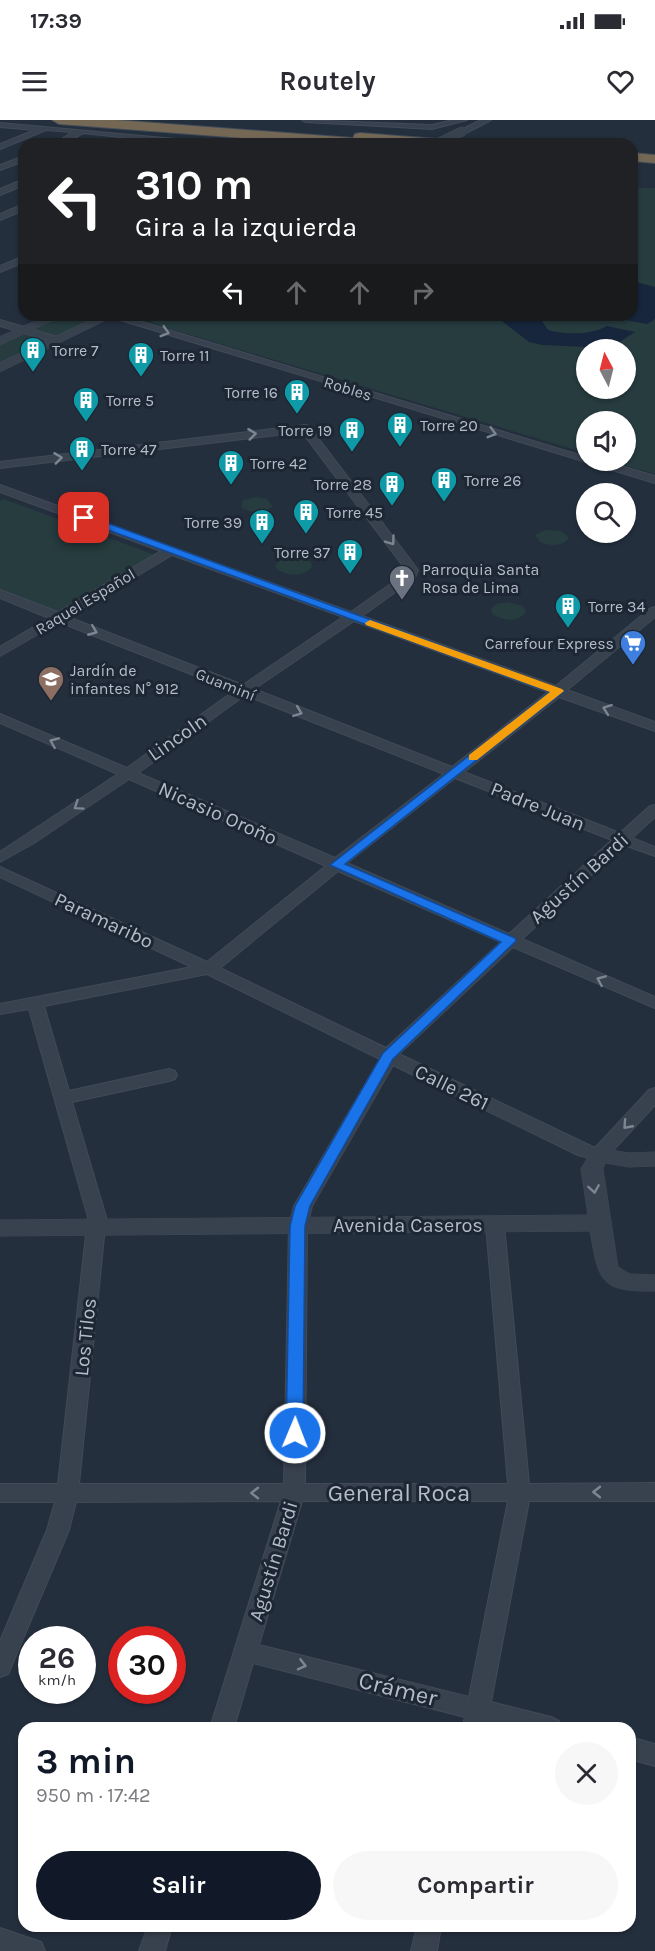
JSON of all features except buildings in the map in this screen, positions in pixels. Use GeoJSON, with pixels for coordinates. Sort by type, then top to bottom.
{"type":"FeatureCollection","features":[{"type":"Feature","properties":{"kind":"highway"},"geometry":{"type":"LineString","coordinates":[[59,120],[299,138]]}},
{"type":"Feature","properties":{"kind":"highway"},"geometry":{"type":"LineString","coordinates":[[133,120],[372,138]]}},
{"type":"Feature","properties":{"kind":"highway"},"geometry":{"type":"LineString","coordinates":[[638,158],[655,159]]}},
{"type":"Feature","properties":{"kind":"highway"},"geometry":{"type":"LineString","coordinates":[[638,163],[655,164]]}},
{"type":"Feature","properties":{"kind":"street"},"geometry":{"type":"LineString","coordinates":[[306,120],[421,127],[441,126],[463,120]]}},
{"type":"Feature","properties":{"kind":"street"},"geometry":{"type":"LineString","coordinates":[[448,138],[487,120]]}},
{"type":"Feature","properties":{"kind":"street"},"geometry":{"type":"LineString","coordinates":[[0,125],[45,127],[144,138]]}},
{"type":"Feature","properties":{"kind":"street"},"geometry":{"type":"LineString","coordinates":[[20,138],[45,127]]}},
{"type":"Feature","properties":{"kind":"street"},"geometry":{"type":"LineString","coordinates":[[69,138],[82,131]]}},
{"type":"Feature","properties":{"kind":"street"},"geometry":{"type":"LineString","coordinates":[[0,147],[18,139]]}},
{"type":"Feature","properties":{"kind":"street"},"geometry":{"type":"LineString","coordinates":[[0,168],[18,160]]}},
{"type":"Feature","properties":{"kind":"street"},"geometry":{"type":"LineString","coordinates":[[0,192],[18,184]]}},
{"type":"Feature","properties":{"kind":"street"},"geometry":{"type":"LineString","coordinates":[[0,217],[14,202]]}},
{"type":"Feature","properties":{"kind":"street"},"geometry":{"type":"LineString","coordinates":[[0,256],[18,261]]}},
{"type":"Feature","properties":{"kind":"street"},"geometry":{"type":"LineString","coordinates":[[0,269],[18,263]]}},
{"type":"Feature","properties":{"kind":"street"},"geometry":{"type":"LineString","coordinates":[[0,341],[45,321]]}},
{"type":"Feature","properties":{"kind":"street"},"geometry":{"type":"LineString","coordinates":[[0,368],[97,321]]}},
{"type":"Feature","properties":{"kind":"street","name":"Robles"},"geometry":{"type":"LineString","coordinates":[[129,321],[576,457]]}},
{"type":"Feature","properties":{"kind":"street"},"geometry":{"type":"LineString","coordinates":[[0,323],[58,340]]}},
{"type":"Feature","properties":{"kind":"street","name":"Lincoln"},"geometry":{"type":"LineString","coordinates":[[0,465],[305,428],[412,570],[411,574],[355,617],[0,858]]}},
{"type":"Feature","properties":{"kind":"street","name":"Robles"},"geometry":{"type":"LineString","coordinates":[[624,471],[655,480]]}},
{"type":"Feature","properties":{"kind":"street"},"geometry":{"type":"LineString","coordinates":[[2,490],[655,727]]}},
{"type":"Feature","properties":{"kind":"street","name":"Raquel Español"},"geometry":{"type":"LineString","coordinates":[[0,652],[171,550]]}},
{"type":"Feature","properties":{"kind":"street","name":"Guaminí"},"geometry":{"type":"LineString","coordinates":[[0,594],[453,772]]}},
{"type":"Feature","properties":{"kind":"street"},"geometry":{"type":"LineString","coordinates":[[0,1010],[209,969],[655,611]]}},
{"type":"Feature","properties":{"kind":"street"},"geometry":{"type":"LineString","coordinates":[[641,623],[655,627]]}},
{"type":"Feature","properties":{"kind":"street","name":"Nicasio Oroño"},"geometry":{"type":"LineString","coordinates":[[0,718],[655,1003]]}},
{"type":"Feature","properties":{"kind":"street","name":"Padre Juan"},"geometry":{"type":"LineString","coordinates":[[453,772],[655,852]]}},
{"type":"Feature","properties":{"kind":"street","name":"Agustín Bardi"},"geometry":{"type":"LineString","coordinates":[[224,1722],[294,1494],[298,1226],[303,1206],[388,1056],[655,808]]}},
{"type":"Feature","properties":{"kind":"street","name":"Paramaribo"},"geometry":{"type":"LineString","coordinates":[[0,871],[209,969]]}},
{"type":"Feature","properties":{"kind":"street","name":"Calle 261"},"geometry":{"type":"LineString","coordinates":[[209,969],[574,1147],[599,1155]]}},
{"type":"Feature","properties":{"kind":"street","name":"Los Tilos"},"geometry":{"type":"LineString","coordinates":[[0,1666],[58,1530],[68,1492],[98,1227],[98,1217],[35,1003]]}},
{"type":"Feature","properties":{"kind":"street"},"geometry":{"type":"LineString","coordinates":[[62,1098],[168,1076]]}},
{"type":"Feature","properties":{"kind":"street"},"geometry":{"type":"LineString","coordinates":[[655,1094],[599,1155],[592,1170],[608,1270],[623,1281],[655,1283]]}},
{"type":"Feature","properties":{"kind":"street"},"geometry":{"type":"LineString","coordinates":[[599,1155],[629,1160],[655,1159]]}},
{"type":"Feature","properties":{"kind":"street","name":"Avenida Caseros"},"geometry":{"type":"LineString","coordinates":[[0,1228],[599,1224]]}},
{"type":"Feature","properties":{"kind":"street"},"geometry":{"type":"LineString","coordinates":[[476,1719],[518,1513],[519,1493],[495,1225]]}},
{"type":"Feature","properties":{"kind":"street","name":"General Roca"},"geometry":{"type":"LineString","coordinates":[[0,1493],[655,1492]]}},
{"type":"Feature","properties":{"kind":"street","name":"Crámer"},"geometry":{"type":"LineString","coordinates":[[245,1651],[476,1719],[501,1722]]}},
{"type":"Feature","properties":{"kind":"street"},"geometry":{"type":"LineString","coordinates":[[636,1750],[655,1755]]}},
{"type":"Feature","properties":{"kind":"street"},"geometry":{"type":"LineString","coordinates":[[152,1951],[158,1932]]}},
{"type":"Feature","properties":{"kind":"street"},"geometry":{"type":"LineString","coordinates":[[424,1951],[428,1932]]}},
{"type":"Feature","properties":{"kind":"street"},"geometry":{"type":"LineString","coordinates":[[0,1941],[32,1951]]}},
{"type":"Feature","properties":{"kind":"green space"},"geometry":{"type":"Polygon","coordinates":[[[638,188],[655,188],[655,474],[636,469],[636,411],[576,411],[576,450],[150,321],[638,321],[638,188]]]}},
{"type":"Feature","properties":{"kind":"green space"},"geometry":{"type":"Polygon","coordinates":[[[52,321],[91,321],[58,337],[34,329],[52,321]]]}},
{"type":"Feature","properties":{"kind":"green space"},"geometry":{"type":"Polygon","coordinates":[[[22,333],[50,341],[0,365],[0,343],[22,333]]]}},
{"type":"Feature","properties":{"kind":"green space"},"geometry":{"type":"Polygon","coordinates":[[[257,497],[267,499],[273,506],[266,511],[257,512],[241,507],[243,500],[257,497]]]}},
{"type":"Feature","properties":{"kind":"green space"},"geometry":{"type":"Polygon","coordinates":[[[4,499],[155,555],[58,612],[0,589],[0,501],[4,499]]]}},
{"type":"Feature","properties":{"kind":"green space"},"geometry":{"type":"Polygon","coordinates":[[[545,530],[561,531],[569,538],[552,545],[540,542],[535,535],[545,530]]]}},
{"type":"Feature","properties":{"kind":"green space"},"geometry":{"type":"Polygon","coordinates":[[[297,557],[311,562],[312,567],[304,573],[295,575],[276,568],[281,560],[297,557]]]}},
{"type":"Feature","properties":{"kind":"green space"},"geometry":{"type":"Polygon","coordinates":[[[507,602],[523,606],[526,612],[519,618],[510,620],[492,614],[491,609],[496,604],[507,602]]]}},
{"type":"Feature","properties":{"kind":"water"},"geometry":{"type":"Polygon","coordinates":[[[638,283],[655,287],[655,319],[647,324],[631,321],[638,321],[638,283]]]}},
{"type":"Feature","properties":{"kind":"water"},"geometry":{"type":"Polygon","coordinates":[[[502,321],[542,321],[548,330],[563,333],[586,333],[607,326],[635,332],[624,339],[576,339],[576,346],[529,342],[502,321]]]}},
{"type":"Feature","properties":{"kind":"slow traffic"},"geometry":{"type":"LineString","coordinates":[[370,623],[558,691],[473,757]]}},
{"type":"Feature","properties":{"kind":"place","name":"Torre 7"},"geometry":{"type":"Point","coordinates":[33,373]}},
{"type":"Feature","properties":{"kind":"place","name":"Torre 11"},"geometry":{"type":"Point","coordinates":[141,378]}},
{"type":"Feature","properties":{"kind":"place","name":"Torre 16"},"geometry":{"type":"Point","coordinates":[297,415]}},
{"type":"Feature","properties":{"kind":"place","name":"Torre 5"},"geometry":{"type":"Point","coordinates":[86,423]}},
{"type":"Feature","properties":{"kind":"place","name":"Torre 20"},"geometry":{"type":"Point","coordinates":[400,448]}},
{"type":"Feature","properties":{"kind":"place","name":"Torre 19"},"geometry":{"type":"Point","coordinates":[352,453]}},
{"type":"Feature","properties":{"kind":"place","name":"Torre 47"},"geometry":{"type":"Point","coordinates":[82,472]}},
{"type":"Feature","properties":{"kind":"place","name":"Torre 42"},"geometry":{"type":"Point","coordinates":[231,486]}},
{"type":"Feature","properties":{"kind":"place","name":"Torre 26"},"geometry":{"type":"Point","coordinates":[444,503]}},
{"type":"Feature","properties":{"kind":"place","name":"Torre 28"},"geometry":{"type":"Point","coordinates":[392,507]}},
{"type":"Feature","properties":{"kind":"place","name":"Torre 45"},"geometry":{"type":"Point","coordinates":[306,535]}},
{"type":"Feature","properties":{"kind":"place","name":"Torre 39"},"geometry":{"type":"Point","coordinates":[262,545]}},
{"type":"Feature","properties":{"kind":"place","name":"Torre 37"},"geometry":{"type":"Point","coordinates":[350,575]}},
{"type":"Feature","properties":{"kind":"place","name":"Parroquia Santa Rosa de Lima"},"geometry":{"type":"Point","coordinates":[402,601]}},
{"type":"Feature","properties":{"kind":"place","name":"Torre 34"},"geometry":{"type":"Point","coordinates":[568,629]}},
{"type":"Feature","properties":{"kind":"place","name":"Carrefour Express"},"geometry":{"type":"Point","coordinates":[633,666]}},
{"type":"Feature","properties":{"kind":"place","name":"Jardín de infantes N° 912"},"geometry":{"type":"Point","coordinates":[51,702]}},
{"type":"Feature","properties":{"kind":"route"},"geometry":{"type":"LineString","coordinates":[[84,518],[558,691],[336,865],[510,941],[394,1048],[299,1215],[295,1433]]}}]}
